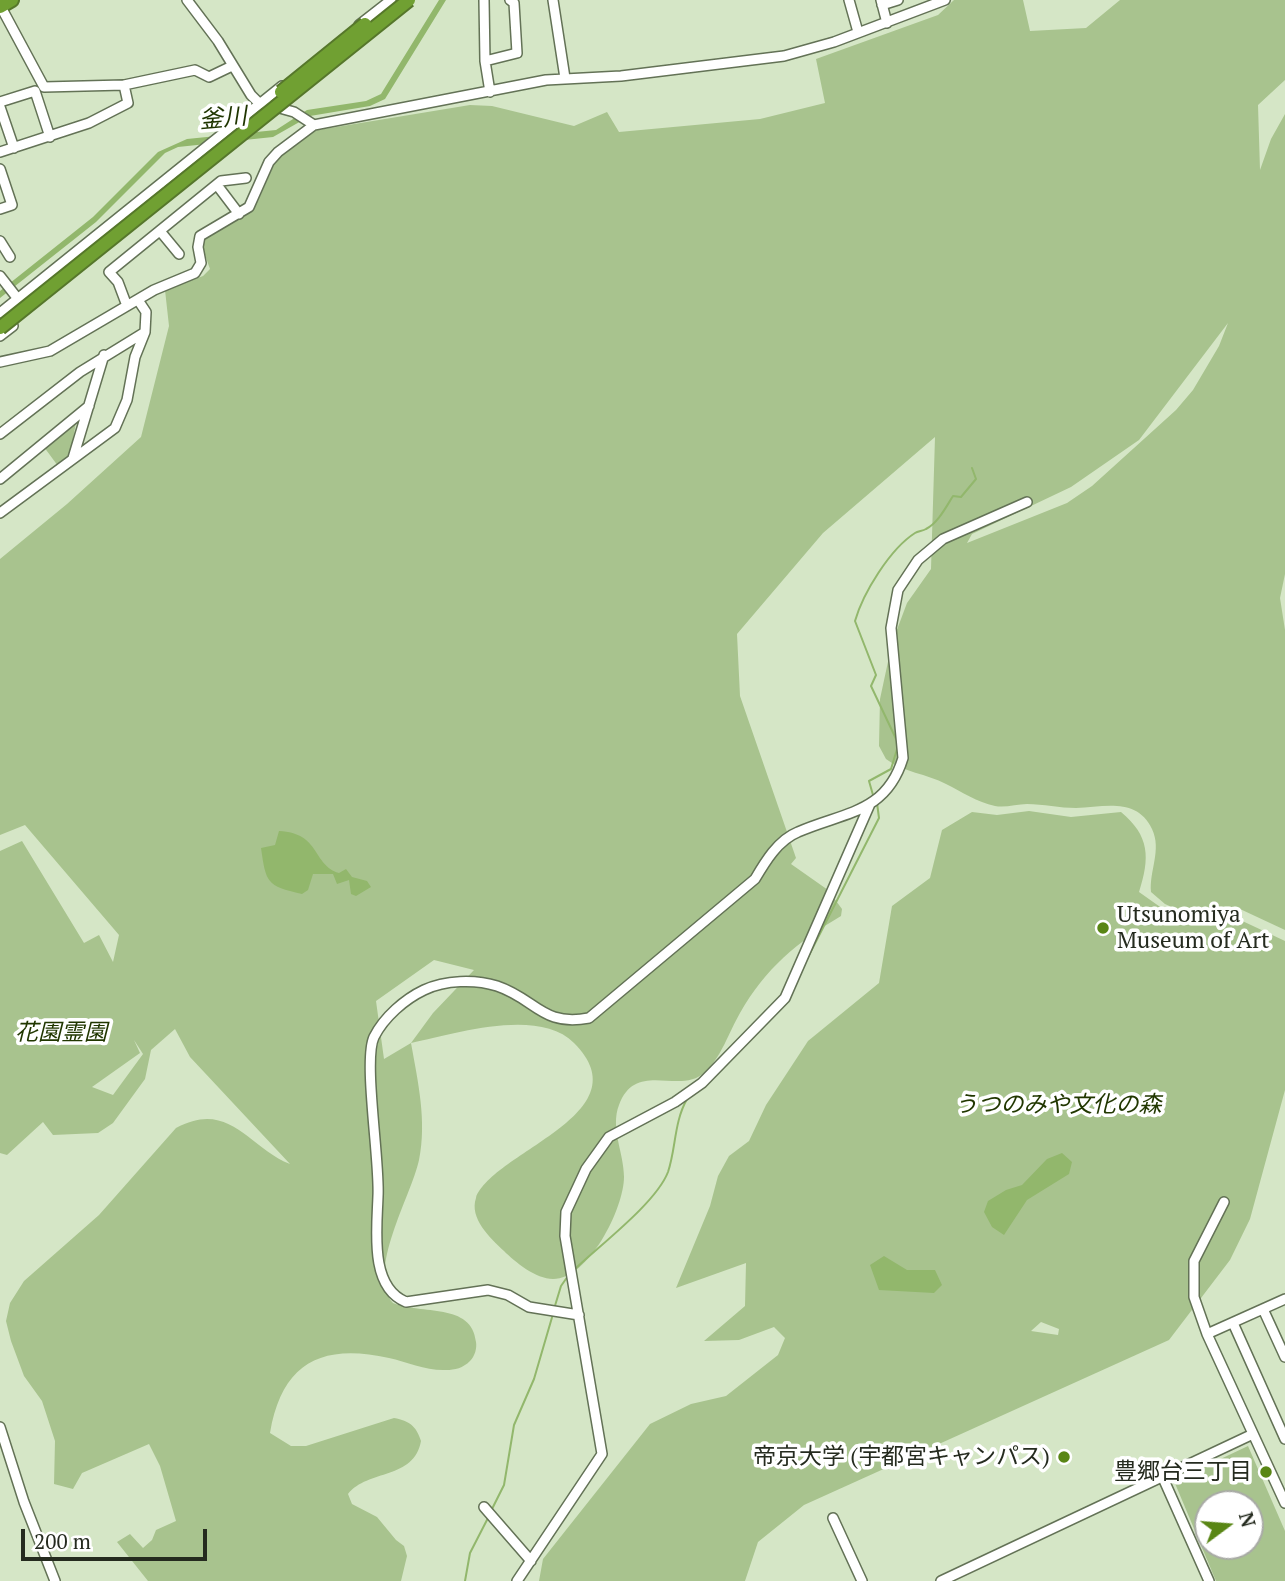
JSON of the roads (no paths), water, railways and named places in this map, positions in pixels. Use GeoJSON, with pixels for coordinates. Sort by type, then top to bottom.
{"type":"FeatureCollection","features":[{"type":"Feature","properties":{"kind":"highway"},"geometry":{"type":"LineString","coordinates":[[0,7],[12,0]]}},
{"type":"Feature","properties":{"kind":"highway"},"geometry":{"type":"LineString","coordinates":[[0,315],[393,0]]}},
{"type":"Feature","properties":{"kind":"highway"},"geometry":{"type":"LineString","coordinates":[[0,328],[409,0]]}},
{"type":"Feature","properties":{"kind":"street"},"geometry":{"type":"LineString","coordinates":[[187,0],[218,41],[246,90],[262,103],[294,112],[311,123]]}},
{"type":"Feature","properties":{"kind":"street"},"geometry":{"type":"LineString","coordinates":[[0,315],[393,0]]}},
{"type":"Feature","properties":{"kind":"street"},"geometry":{"type":"LineString","coordinates":[[0,336],[418,0]]}},
{"type":"Feature","properties":{"kind":"street"},"geometry":{"type":"LineString","coordinates":[[484,0],[485,61],[490,92]]}},
{"type":"Feature","properties":{"kind":"street"},"geometry":{"type":"LineString","coordinates":[[485,61],[517,53],[514,3],[510,0]]}},
{"type":"Feature","properties":{"kind":"street"},"geometry":{"type":"LineString","coordinates":[[553,0],[565,78]]}},
{"type":"Feature","properties":{"kind":"street"},"geometry":{"type":"LineString","coordinates":[[849,0],[858,32]]}},
{"type":"Feature","properties":{"kind":"street"},"geometry":{"type":"LineString","coordinates":[[887,23],[881,2],[898,0]]}},
{"type":"Feature","properties":{"kind":"street"},"geometry":{"type":"LineString","coordinates":[[0,362],[50,351],[138,300],[195,272],[201,263],[197,242],[200,236],[239,215],[254,201],[269,162],[311,123],[565,78],[621,76],[784,56],[887,23],[945,0]]}},
{"type":"Feature","properties":{"kind":"street"},"geometry":{"type":"LineString","coordinates":[[0,7],[44,87],[124,85],[195,70],[209,77],[232,66]]}},
{"type":"Feature","properties":{"kind":"street"},"geometry":{"type":"LineString","coordinates":[[0,152],[89,123],[128,103],[124,85]]}},
{"type":"Feature","properties":{"kind":"street"},"geometry":{"type":"LineString","coordinates":[[14,148],[0,104],[35,91],[50,137]]}},
{"type":"Feature","properties":{"kind":"street"},"geometry":{"type":"LineString","coordinates":[[0,169],[12,205],[0,209]]}},
{"type":"Feature","properties":{"kind":"street"},"geometry":{"type":"LineString","coordinates":[[127,306],[118,282],[109,272],[217,185],[246,178]]}},
{"type":"Feature","properties":{"kind":"street"},"geometry":{"type":"LineString","coordinates":[[217,185],[239,215]]}},
{"type":"Feature","properties":{"kind":"street"},"geometry":{"type":"LineString","coordinates":[[160,230],[179,254]]}},
{"type":"Feature","properties":{"kind":"street"},"geometry":{"type":"LineString","coordinates":[[0,242],[10,257]]}},
{"type":"Feature","properties":{"kind":"street"},"geometry":{"type":"LineString","coordinates":[[0,276],[18,299]]}},
{"type":"Feature","properties":{"kind":"street"},"geometry":{"type":"LineString","coordinates":[[0,513],[115,428],[121,418],[135,357],[145,332],[146,312],[138,300]]}},
{"type":"Feature","properties":{"kind":"street"},"geometry":{"type":"LineString","coordinates":[[0,434],[104,355],[145,332]]}},
{"type":"Feature","properties":{"kind":"street"},"geometry":{"type":"LineString","coordinates":[[73,459],[104,355]]}},
{"type":"Feature","properties":{"kind":"street"},"geometry":{"type":"LineString","coordinates":[[0,479],[89,406]]}},
{"type":"Feature","properties":{"kind":"street"},"geometry":{"type":"LineString","coordinates":[[579,1315],[528,1307],[508,1295],[488,1290],[406,1302],[391,1292],[376,1245],[380,1168],[369,1059],[374,1037],[406,999],[433,986],[461,981],[498,986],[538,1011],[566,1023],[589,1018],[755,879],[767,857],[796,833],[839,820],[880,796],[897,779],[903,758],[891,628],[898,590],[918,560],[943,539],[1027,502]]}},
{"type":"Feature","properties":{"kind":"street"},"geometry":{"type":"LineString","coordinates":[[517,1581],[602,1454],[565,1236],[566,1212],[586,1169],[609,1138],[675,1102],[702,1083],[785,998],[870,804]]}},
{"type":"Feature","properties":{"kind":"street"},"geometry":{"type":"LineString","coordinates":[[1224,1202],[1198,1250],[1192,1274],[1194,1297],[1207,1334],[1285,1503]]}},
{"type":"Feature","properties":{"kind":"street"},"geometry":{"type":"LineString","coordinates":[[1207,1334],[1285,1299]]}},
{"type":"Feature","properties":{"kind":"street"},"geometry":{"type":"LineString","coordinates":[[1263,1309],[1285,1357]]}},
{"type":"Feature","properties":{"kind":"street"},"geometry":{"type":"LineString","coordinates":[[1233,1323],[1285,1439]]}},
{"type":"Feature","properties":{"kind":"street"},"geometry":{"type":"LineString","coordinates":[[1273,1413],[1285,1408]]}},
{"type":"Feature","properties":{"kind":"street"},"geometry":{"type":"LineString","coordinates":[[0,1427],[24,1502],[55,1581]]}},
{"type":"Feature","properties":{"kind":"street"},"geometry":{"type":"LineString","coordinates":[[941,1581],[1253,1434]]}},
{"type":"Feature","properties":{"kind":"street"},"geometry":{"type":"LineString","coordinates":[[1163,1478],[1209,1581]]}},
{"type":"Feature","properties":{"kind":"street"},"geometry":{"type":"LineString","coordinates":[[484,1507],[531,1560]]}},
{"type":"Feature","properties":{"kind":"street"},"geometry":{"type":"LineString","coordinates":[[833,1518],[862,1581]]}},
{"type":"Feature","properties":{"kind":"waterway"},"geometry":{"type":"LineString","coordinates":[[897,741],[871,686],[876,675],[855,621],[871,585],[887,560],[906,540],[934,523],[953,496],[961,497],[976,479],[972,468]]}},
{"type":"Feature","properties":{"kind":"waterway"},"geometry":{"type":"LineString","coordinates":[[873,795],[869,781],[891,769],[898,746]]}},
{"type":"Feature","properties":{"kind":"waterway"},"geometry":{"type":"LineString","coordinates":[[806,961],[879,818],[877,803]]}},
{"type":"Feature","properties":{"kind":"waterway"},"geometry":{"type":"LineString","coordinates":[[575,1269],[640,1210],[662,1184],[671,1163],[680,1117],[687,1099]]}},
{"type":"Feature","properties":{"kind":"waterway"},"geometry":{"type":"LineString","coordinates":[[554,1309],[561,1286],[568,1276]]}},
{"type":"Feature","properties":{"kind":"waterway"},"geometry":{"type":"LineString","coordinates":[[491,1511],[504,1485],[514,1425],[534,1379],[553,1314]]}},
{"type":"Feature","properties":{"kind":"waterway"},"geometry":{"type":"LineString","coordinates":[[465,1581],[470,1553],[489,1516]]}},
{"type":"Feature","properties":{"kind":"place","name":"Utsunomiya Museum of Art"},"geometry":{"type":"Point","coordinates":[1103,928]}},
{"type":"Feature","properties":{"kind":"place","name":"帝京大学 (宇都宮キャンパス)"},"geometry":{"type":"Point","coordinates":[1064,1457]}},
{"type":"Feature","properties":{"kind":"place","name":"豊郷台三丁目"},"geometry":{"type":"Point","coordinates":[1266,1472]}},
{"type":"Feature","properties":{"kind":"water label","name":"釜川"},"geometry":{"type":"Point","coordinates":[223,119]}},
{"type":"Feature","properties":{"kind":"park label","name":"花園霊園"},"geometry":{"type":"Point","coordinates":[61,1033]}},
{"type":"Feature","properties":{"kind":"park label","name":"うつのみや文化の森"},"geometry":{"type":"Point","coordinates":[1058,1105]}}]}
